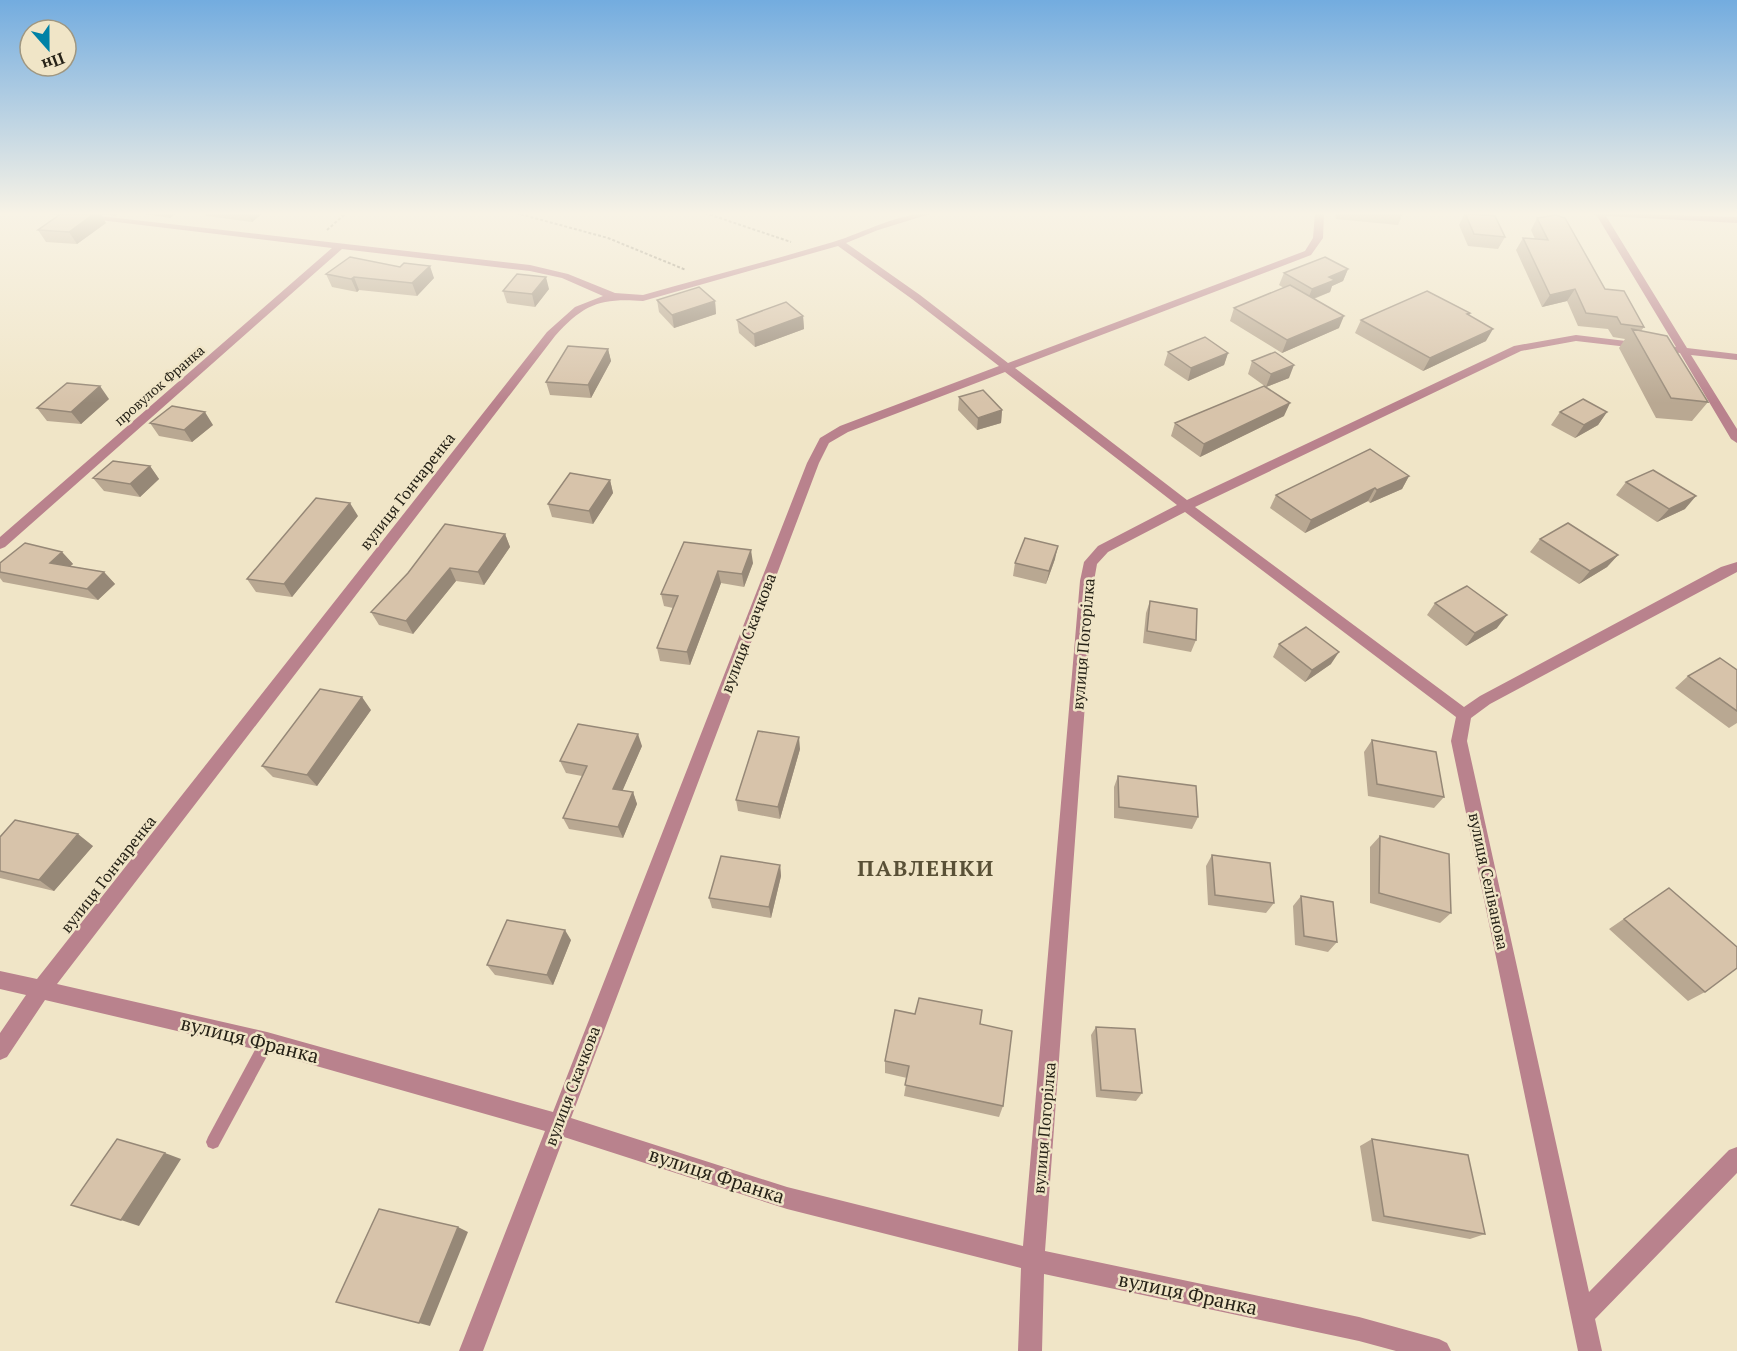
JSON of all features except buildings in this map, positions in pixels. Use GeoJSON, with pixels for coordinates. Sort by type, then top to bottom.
{"type":"FeatureCollection","features":[{"type":"Feature","properties":{"kind":"street","name":"провулок Франка"},"geometry":{"type":"LineString","coordinates":[[0,544],[306,276]]}},
{"type":"Feature","properties":{"kind":"street"},"geometry":{"type":"LineString","coordinates":[[562,276],[613,296]]}},
{"type":"Feature","properties":{"kind":"street","name":"вулиця Гончаренка"},"geometry":{"type":"LineString","coordinates":[[0,1050],[42,988],[568,314],[589,302],[613,296],[643,298],[670,292],[713,276]]}},
{"type":"Feature","properties":{"kind":"street"},"geometry":{"type":"LineString","coordinates":[[886,276],[1464,715],[1495,694],[1726,570],[1737,567]]}},
{"type":"Feature","properties":{"kind":"street","name":"вулиця Скачкова"},"geometry":{"type":"LineString","coordinates":[[471,1351],[557,1124],[824,441],[844,429],[1248,276]]}},
{"type":"Feature","properties":{"kind":"street"},"geometry":{"type":"LineString","coordinates":[[1636,276],[1737,440]]}},
{"type":"Feature","properties":{"kind":"street","name":"вулиця Погорілка"},"geometry":{"type":"LineString","coordinates":[[1030,1351],[1033,1260],[1087,581],[1091,562],[1103,549],[1186,506],[1518,348],[1576,338],[1683,353],[1737,357]]}},
{"type":"Feature","properties":{"kind":"street","name":"вулиця Селіванова"},"geometry":{"type":"LineString","coordinates":[[1464,715],[1459,741],[1590,1351]]}},
{"type":"Feature","properties":{"kind":"street","name":"вулиця Франка"},"geometry":{"type":"LineString","coordinates":[[0,980],[267,1042],[557,1124],[787,1198],[1033,1260],[1359,1329],[1438,1351]]}},
{"type":"Feature","properties":{"kind":"street"},"geometry":{"type":"LineString","coordinates":[[1582,1315],[1737,1158]]}},
{"type":"Feature","properties":{"kind":"lane"},"geometry":{"type":"LineString","coordinates":[[213,1142],[267,1042]]}},
{"type":"Feature","properties":{"kind":"district","name":"ПАВЛЕНКИ"},"geometry":{"type":"Point","coordinates":[926,867]}}]}
